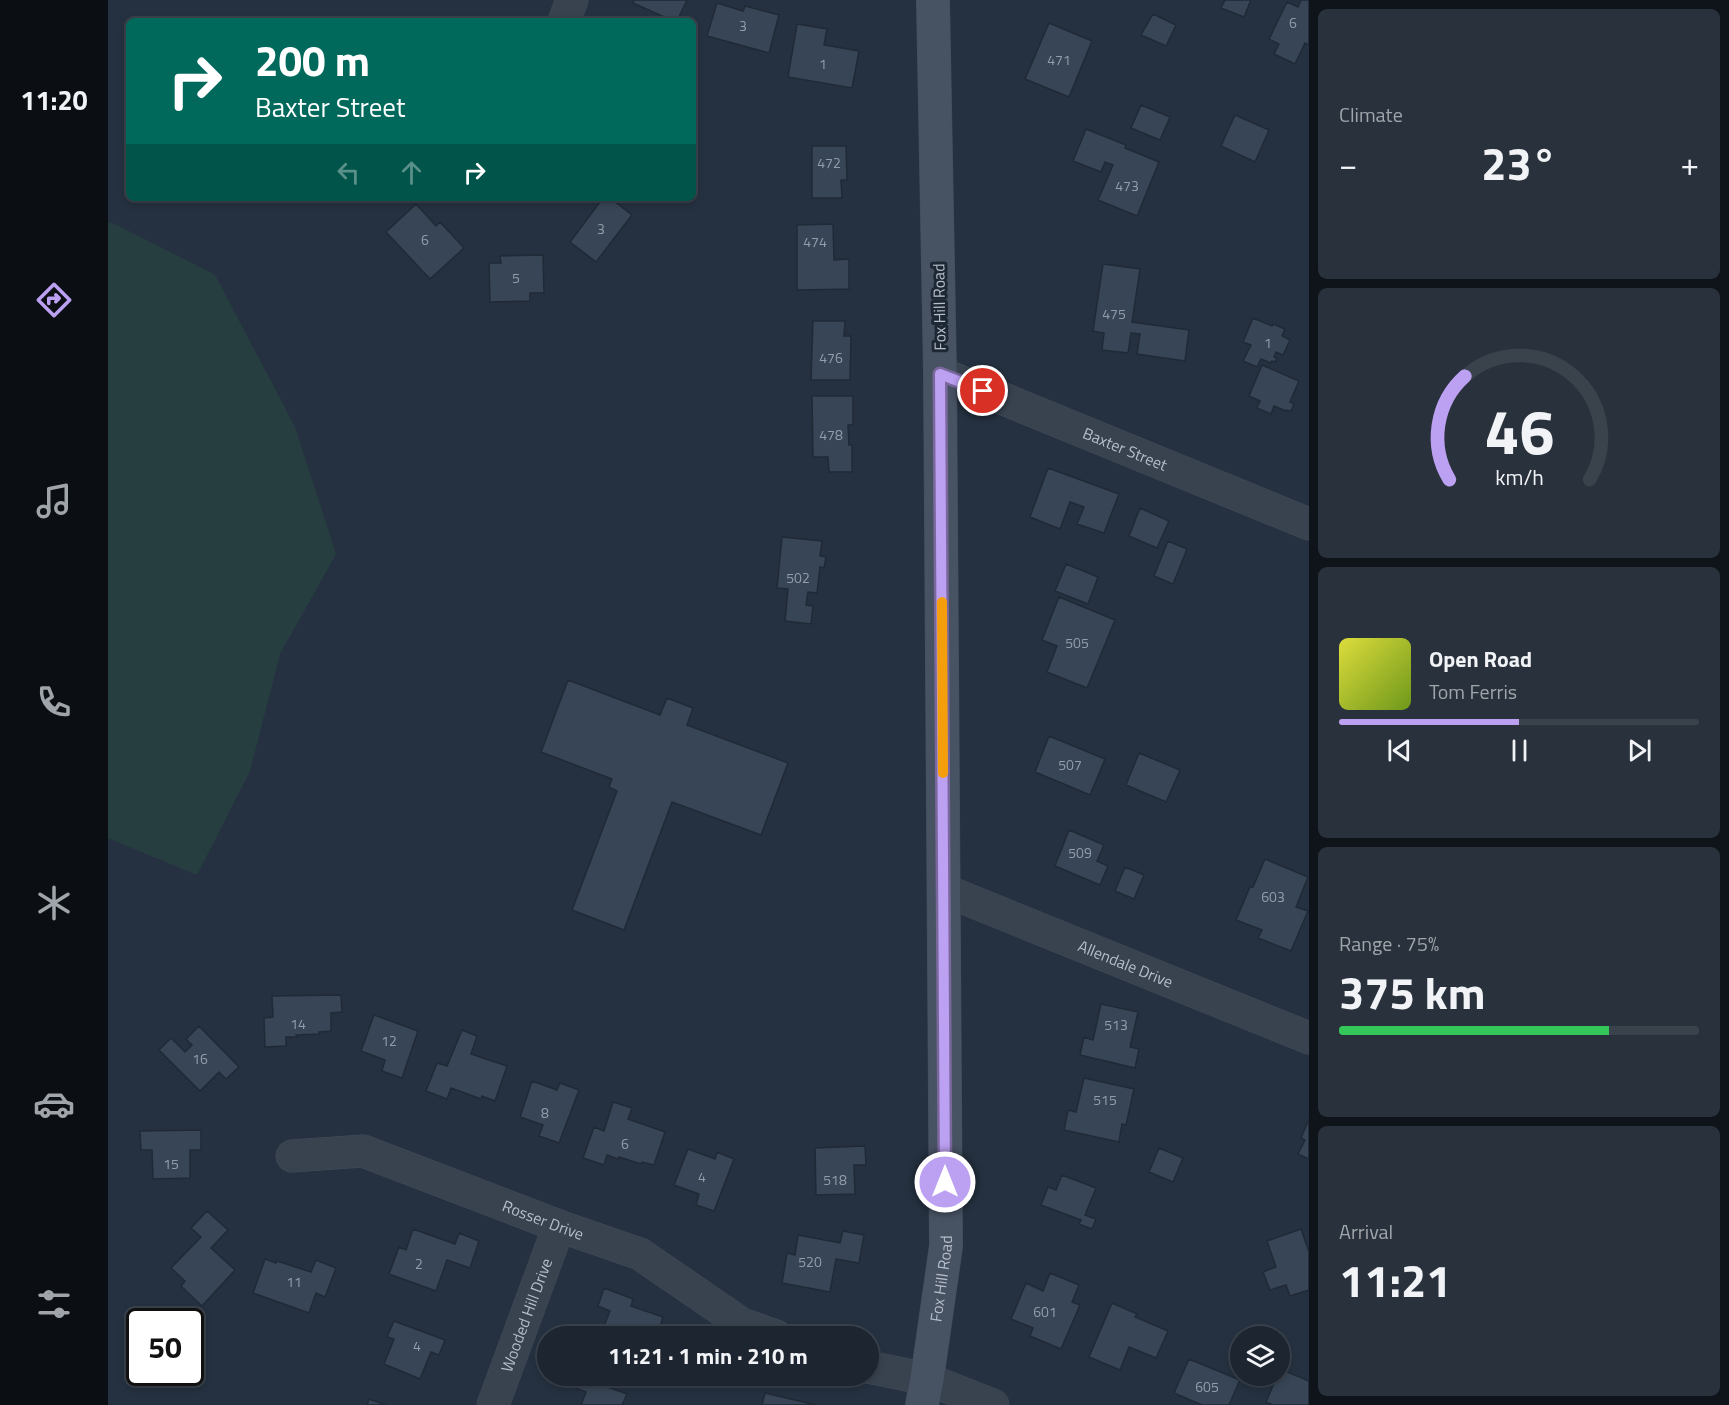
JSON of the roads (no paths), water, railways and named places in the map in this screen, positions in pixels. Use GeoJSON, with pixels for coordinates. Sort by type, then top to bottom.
{"type":"FeatureCollection","features":[{"type":"Feature","properties":{"kind":"main road","name":"Fox Hill Road"},"geometry":{"type":"LineString","coordinates":[[925,1392],[946,1246],[940,374],[933,0]]}},
{"type":"Feature","properties":{"kind":"street"},"geometry":{"type":"LineString","coordinates":[[565,18],[572,0]]}},
{"type":"Feature","properties":{"kind":"street","name":"Baxter Street"},"geometry":{"type":"LineString","coordinates":[[940,374],[1309,524]]}},
{"type":"Feature","properties":{"kind":"street","name":"Allendale Drive"},"geometry":{"type":"LineString","coordinates":[[944,890],[1309,1038]]}},
{"type":"Feature","properties":{"kind":"street","name":"Rosser Drive"},"geometry":{"type":"LineString","coordinates":[[292,1156],[363,1151],[559,1226],[640,1254],[748,1326]]}},
{"type":"Feature","properties":{"kind":"street","name":"Wooded Hill Drive"},"geometry":{"type":"LineString","coordinates":[[493,1405],[559,1226]]}},
{"type":"Feature","properties":{"kind":"street"},"geometry":{"type":"LineString","coordinates":[[879,1372],[925,1392],[993,1405]]}}]}
